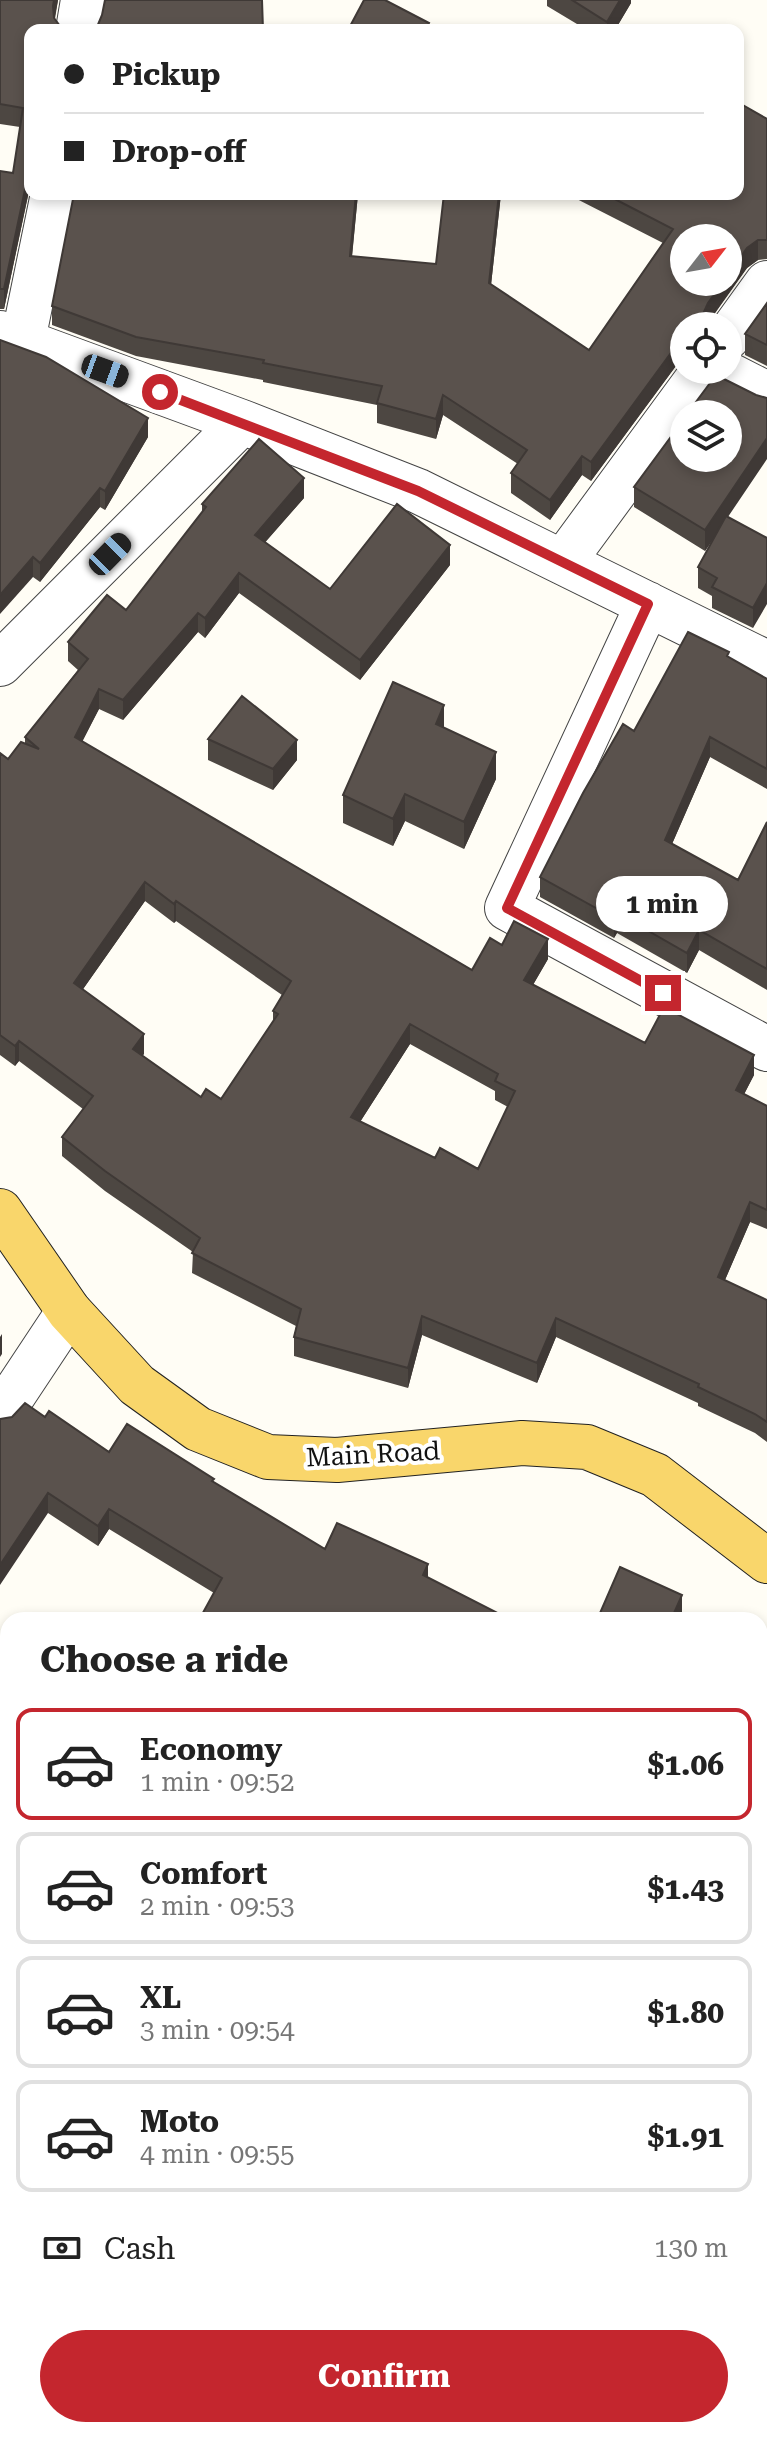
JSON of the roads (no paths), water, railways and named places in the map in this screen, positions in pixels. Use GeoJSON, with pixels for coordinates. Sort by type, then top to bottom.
{"type":"FeatureCollection","features":[{"type":"Feature","properties":{"kind":"main road","name":"Main Road"},"geometry":{"type":"LineString","coordinates":[[0,1211],[69,1311],[137,1385],[198,1429],[268,1457],[337,1460],[522,1443],[587,1447],[655,1475],[767,1561]]}},
{"type":"Feature","properties":{"kind":"street"},"geometry":{"type":"LineString","coordinates":[[79,24],[83,0]]}},
{"type":"Feature","properties":{"kind":"street"},"geometry":{"type":"LineString","coordinates":[[51,200],[11,337],[418,491],[767,663]]}},
{"type":"Feature","properties":{"kind":"street"},"geometry":{"type":"LineString","coordinates":[[742,318],[767,283]]}},
{"type":"Feature","properties":{"kind":"street"},"geometry":{"type":"LineString","coordinates":[[742,381],[767,394]]}},
{"type":"Feature","properties":{"kind":"street"},"geometry":{"type":"LineString","coordinates":[[563,562],[694,384]]}},
{"type":"Feature","properties":{"kind":"street"},"geometry":{"type":"LineString","coordinates":[[0,664],[242,422]]}},
{"type":"Feature","properties":{"kind":"street"},"geometry":{"type":"LineString","coordinates":[[648,604],[507,908],[767,1049]]}},
{"type":"Feature","properties":{"kind":"street"},"geometry":{"type":"LineString","coordinates":[[0,1415],[69,1311]]}}]}
